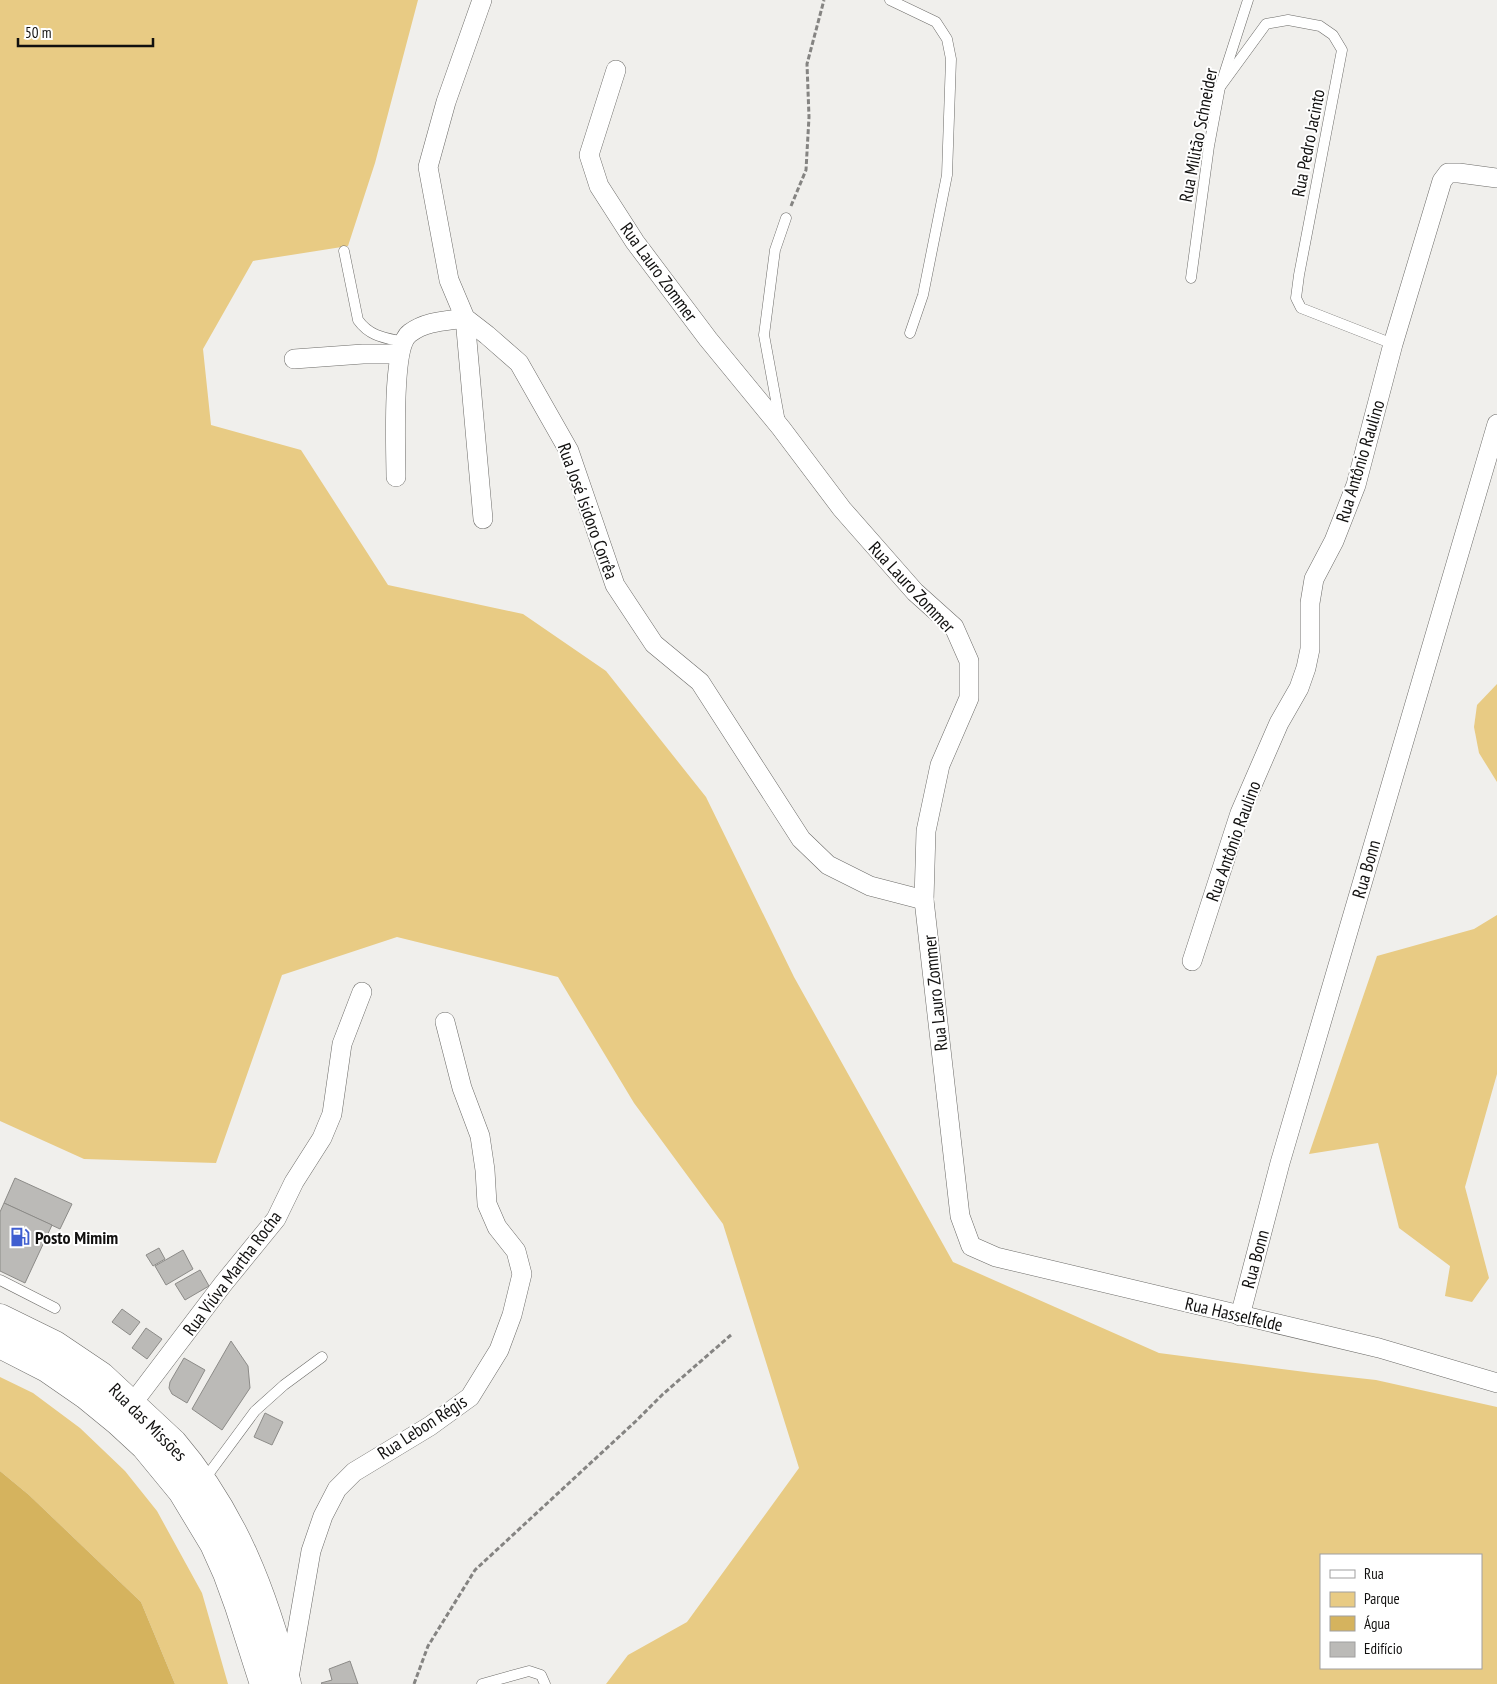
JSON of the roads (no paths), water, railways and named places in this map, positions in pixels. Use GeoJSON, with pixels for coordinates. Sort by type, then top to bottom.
{"type":"FeatureCollection","features":[{"type":"Feature","properties":{"kind":"main road","name":"Rua das Missões"},"geometry":{"type":"LineString","coordinates":[[0,1318],[55,1345],[101,1376],[173,1442],[203,1481],[234,1533],[249,1564],[288,1684]]}},
{"type":"Feature","properties":{"kind":"main road","name":"Rua das Missões"},"geometry":{"type":"LineString","coordinates":[[0,1344],[47,1368],[86,1395],[119,1422],[144,1446],[182,1491],[206,1530],[227,1573],[264,1684]]}},
{"type":"Feature","properties":{"kind":"street","name":"Rua José Isidoro Corrêa"},"geometry":{"type":"LineString","coordinates":[[482,0],[446,102],[428,167],[449,280],[465,318],[518,363],[569,451],[615,586],[654,644],[700,682],[801,839],[828,865],[870,886],[924,900]]}},
{"type":"Feature","properties":{"kind":"street","name":"Rua Lauro Zommer"},"geometry":{"type":"LineString","coordinates":[[616,70],[589,155],[599,186],[635,242],[708,339],[781,428],[842,509],[915,592],[954,627],[969,661],[969,698],[940,765],[926,831],[924,900],[960,1216],[971,1246]]}},
{"type":"Feature","properties":{"kind":"street","name":"Rua Antônio Raulino"},"geometry":{"type":"LineString","coordinates":[[1192,961],[1240,813],[1279,723],[1298,688],[1306,668],[1310,648],[1310,603],[1314,579],[1334,542],[1356,485],[1393,344],[1442,181],[1448,173],[1459,172],[1497,178]]}},
{"type":"Feature","properties":{"kind":"street"},"geometry":{"type":"LineString","coordinates":[[396,477],[396,402],[402,348],[408,334],[431,323],[465,318],[483,519]]}},
{"type":"Feature","properties":{"kind":"street"},"geometry":{"type":"LineString","coordinates":[[294,359],[363,354],[402,348]]}},
{"type":"Feature","properties":{"kind":"street","name":"Rua Bonn"},"geometry":{"type":"LineString","coordinates":[[1240,1316],[1280,1163],[1497,424]]}},
{"type":"Feature","properties":{"kind":"street","name":"Rua Viúva Martha Rocha"},"geometry":{"type":"LineString","coordinates":[[132,1404],[223,1284],[276,1219],[294,1182],[322,1138],[332,1114],[342,1044],[362,992]]}},
{"type":"Feature","properties":{"kind":"street","name":"Rua Lebon Régis"},"geometry":{"type":"LineString","coordinates":[[288,1684],[311,1552],[323,1516],[337,1489],[354,1472],[430,1426],[470,1397],[499,1350],[512,1315],[522,1274],[516,1251],[497,1228],[487,1204],[480,1136],[462,1088],[445,1022]]}},
{"type":"Feature","properties":{"kind":"street","name":"Rua Hasselfelde"},"geometry":{"type":"LineString","coordinates":[[971,1246],[996,1257],[1379,1348],[1497,1383]]}},
{"type":"Feature","properties":{"kind":"lane"},"geometry":{"type":"LineString","coordinates":[[890,0],[936,22],[947,39],[951,59],[947,175],[923,294],[910,333]]}},
{"type":"Feature","properties":{"kind":"lane","name":"Rua Militão Schneider"},"geometry":{"type":"LineString","coordinates":[[1191,278],[1209,146],[1220,86],[1248,0]]}},
{"type":"Feature","properties":{"kind":"lane","name":"Rua Pedro Jacinto"},"geometry":{"type":"LineString","coordinates":[[1220,86],[1266,24],[1288,20],[1320,26],[1333,35],[1342,50],[1296,298],[1301,308],[1393,344]]}},
{"type":"Feature","properties":{"kind":"lane"},"geometry":{"type":"LineString","coordinates":[[781,428],[764,335],[775,250],[786,218]]}},
{"type":"Feature","properties":{"kind":"lane"},"geometry":{"type":"LineString","coordinates":[[344,251],[358,320],[365,330],[402,348]]}},
{"type":"Feature","properties":{"kind":"lane"},"geometry":{"type":"LineString","coordinates":[[0,1280],[55,1308]]}},
{"type":"Feature","properties":{"kind":"lane"},"geometry":{"type":"LineString","coordinates":[[203,1481],[255,1411],[322,1357]]}},
{"type":"Feature","properties":{"kind":"lane"},"geometry":{"type":"LineString","coordinates":[[482,1684],[530,1671],[541,1675],[546,1684]]}},
{"type":"Feature","properties":{"kind":"water"},"geometry":{"type":"Polygon","coordinates":[[[0,1471],[29,1495],[141,1602],[175,1684],[0,1684],[0,1471]]]}},
{"type":"Feature","properties":{"kind":"place","name":"Posto Mimim"},"geometry":{"type":"Point","coordinates":[20,1237]}}]}
